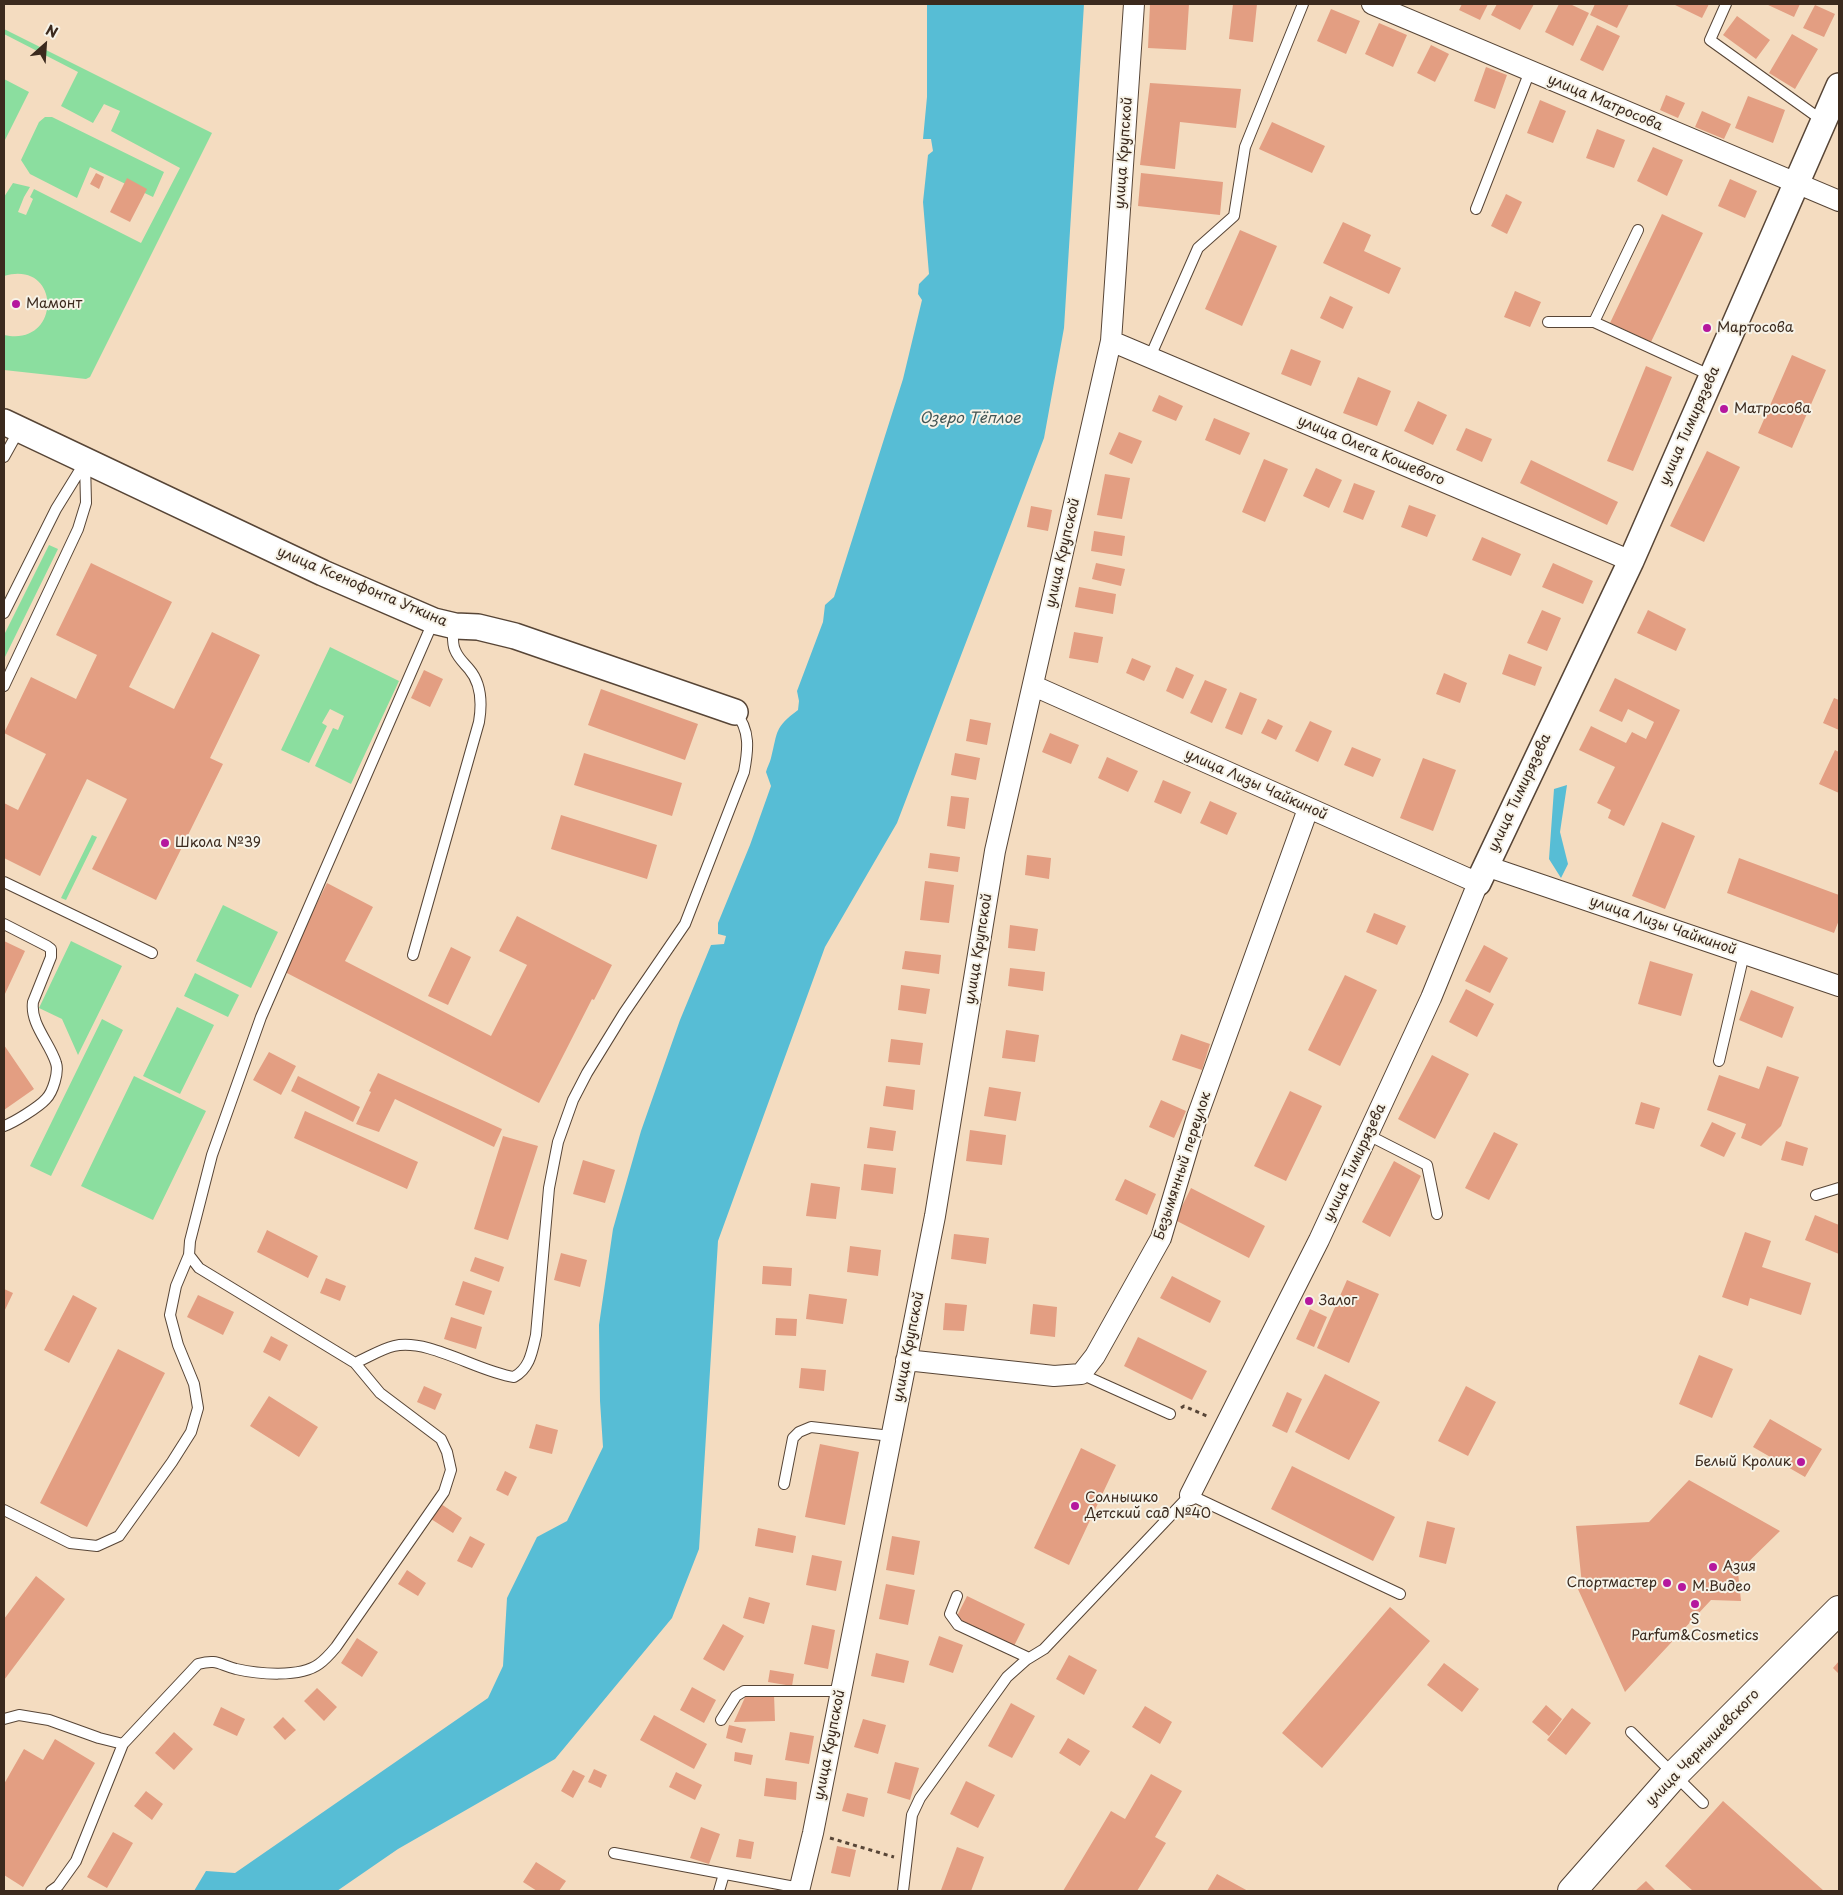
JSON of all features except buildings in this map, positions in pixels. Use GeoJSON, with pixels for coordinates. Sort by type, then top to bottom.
{"type":"FeatureCollection","features":[{"type":"Feature","properties":{"kind":"main road","name":"улица Чернышевского"},"geometry":{"type":"LineString","coordinates":[[1572,1891],[1674,1775],[1839,1610]]}},
{"type":"Feature","properties":{"kind":"street","name":"улица Крупской"},"geometry":{"type":"LineString","coordinates":[[799,1890],[813,1833],[935,1216],[995,851],[1111,341],[1134,4]]}},
{"type":"Feature","properties":{"kind":"street","name":"улица Матросова"},"geometry":{"type":"LineString","coordinates":[[1372,4],[1797,184],[1839,200]]}},
{"type":"Feature","properties":{"kind":"street","name":"улица Тимирязева"},"geometry":{"type":"LineString","coordinates":[[1190,1495],[1320,1240],[1368,1136],[1431,998],[1482,874],[1631,561],[1839,86]]}},
{"type":"Feature","properties":{"kind":"street","name":"улица Олега Кошевого"},"geometry":{"type":"LineString","coordinates":[[1111,341],[1631,561]]}},
{"type":"Feature","properties":{"kind":"street","name":"улица Ксенофонта Уткина"},"geometry":{"type":"LineString","coordinates":[[11,426],[323,573],[443,623],[515,636],[735,712]]}},
{"type":"Feature","properties":{"kind":"street","name":"улица Лизы Чайкиной"},"geometry":{"type":"LineString","coordinates":[[1034,686],[1308,808],[1482,874],[1744,954],[1839,986]]}},
{"type":"Feature","properties":{"kind":"street","name":"Безымянный переулок"},"geometry":{"type":"LineString","coordinates":[[1081,1374],[1095,1356],[1161,1238],[1197,1117],[1308,808]]}},
{"type":"Feature","properties":{"kind":"street"},"geometry":{"type":"LineString","coordinates":[[906,1360],[1054,1376],[1081,1374]]}},
{"type":"Feature","properties":{"kind":"lane"},"geometry":{"type":"LineString","coordinates":[[1150,357],[1198,248],[1234,216],[1245,146],[1303,4]]}},
{"type":"Feature","properties":{"kind":"lane"},"geometry":{"type":"LineString","coordinates":[[1726,4],[1710,40],[1824,122]]}},
{"type":"Feature","properties":{"kind":"lane"},"geometry":{"type":"LineString","coordinates":[[1476,208],[1530,71]]}},
{"type":"Feature","properties":{"kind":"lane"},"geometry":{"type":"LineString","coordinates":[[1594,322],[1638,230]]}},
{"type":"Feature","properties":{"kind":"lane"},"geometry":{"type":"LineString","coordinates":[[1548,322],[1594,322],[1712,376]]}},
{"type":"Feature","properties":{"kind":"lane"},"geometry":{"type":"LineString","coordinates":[[4,456],[11,426]]}},
{"type":"Feature","properties":{"kind":"lane"},"geometry":{"type":"LineString","coordinates":[[4,614],[56,509],[85,461]]}},
{"type":"Feature","properties":{"kind":"lane"},"geometry":{"type":"LineString","coordinates":[[4,686],[78,529],[86,504],[85,461]]}},
{"type":"Feature","properties":{"kind":"lane"},"geometry":{"type":"LineString","coordinates":[[413,955],[481,710],[476,680],[471,670],[457,656],[443,623]]}},
{"type":"Feature","properties":{"kind":"lane"},"geometry":{"type":"LineString","coordinates":[[4,1510],[70,1543],[98,1546],[119,1536],[191,1432],[198,1408],[194,1384],[178,1345],[170,1315],[176,1286],[189,1255],[190,1241],[212,1155],[261,1017],[443,623]]}},
{"type":"Feature","properties":{"kind":"lane"},"geometry":{"type":"LineString","coordinates":[[355,1363],[392,1346],[406,1344],[439,1352],[498,1375],[514,1377],[523,1372],[532,1356],[536,1335],[549,1188],[558,1142],[573,1100],[587,1073],[629,1005],[685,924],[744,772],[748,749],[746,729],[741,718],[735,712]]}},
{"type":"Feature","properties":{"kind":"lane"},"geometry":{"type":"LineString","coordinates":[[4,882],[152,953]]}},
{"type":"Feature","properties":{"kind":"lane"},"geometry":{"type":"LineString","coordinates":[[4,924],[47,946],[51,950],[51,957],[32,1009],[37,1024],[57,1064],[52,1088],[47,1099],[4,1126]]}},
{"type":"Feature","properties":{"kind":"lane"},"geometry":{"type":"LineString","coordinates":[[1719,1061],[1744,954]]}},
{"type":"Feature","properties":{"kind":"lane"},"geometry":{"type":"LineString","coordinates":[[1368,1136],[1428,1165],[1437,1214]]}},
{"type":"Feature","properties":{"kind":"lane"},"geometry":{"type":"LineString","coordinates":[[1816,1195],[1839,1188]]}},
{"type":"Feature","properties":{"kind":"lane"},"geometry":{"type":"LineString","coordinates":[[51,1891],[58,1886],[76,1861],[124,1744],[198,1664],[212,1661],[260,1674],[299,1672],[319,1664],[336,1647],[444,1492],[451,1470],[447,1452],[441,1439],[380,1393],[355,1363],[199,1268],[189,1255]]}},
{"type":"Feature","properties":{"kind":"lane"},"geometry":{"type":"LineString","coordinates":[[1081,1374],[1170,1414]]}},
{"type":"Feature","properties":{"kind":"lane"},"geometry":{"type":"LineString","coordinates":[[784,1484],[794,1438],[804,1429],[811,1427],[890,1436]]}},
{"type":"Feature","properties":{"kind":"lane"},"geometry":{"type":"LineString","coordinates":[[903,1891],[912,1815],[920,1798],[1008,1677],[1028,1658],[1044,1649],[1190,1495],[1400,1594]]}},
{"type":"Feature","properties":{"kind":"lane"},"geometry":{"type":"LineString","coordinates":[[957,1596],[950,1614],[958,1625],[1028,1658]]}},
{"type":"Feature","properties":{"kind":"lane"},"geometry":{"type":"LineString","coordinates":[[721,1720],[736,1696],[744,1691],[841,1691]]}},
{"type":"Feature","properties":{"kind":"lane"},"geometry":{"type":"LineString","coordinates":[[4,1719],[19,1715],[49,1720],[99,1738],[124,1744]]}},
{"type":"Feature","properties":{"kind":"lane"},"geometry":{"type":"LineString","coordinates":[[1630,1732],[1703,1803]]}},
{"type":"Feature","properties":{"kind":"lane"},"geometry":{"type":"LineString","coordinates":[[614,1853],[799,1890]]}},
{"type":"Feature","properties":{"kind":"lane"},"geometry":{"type":"LineString","coordinates":[[719,1891],[724,1874]]}},
{"type":"Feature","properties":{"kind":"path"},"geometry":{"type":"LineString","coordinates":[[1170,1414],[1184,1406],[1226,1424]]}},
{"type":"Feature","properties":{"kind":"path"},"geometry":{"type":"LineString","coordinates":[[813,1833],[906,1861]]}},
{"type":"Feature","properties":{"kind":"green space"},"geometry":{"type":"Polygon","coordinates":[[[4,29],[212,133],[90,377],[86,379],[4,370],[4,335],[23,336],[37,329],[45,318],[48,304],[45,291],[37,280],[23,274],[4,276],[4,197],[13,183],[30,187],[18,212],[26,215],[33,199],[30,197],[34,189],[141,243],[180,168],[111,131],[120,111],[104,104],[93,123],[61,106],[78,72],[4,34],[4,29]]]}},
{"type":"Feature","properties":{"kind":"green space"},"geometry":{"type":"Polygon","coordinates":[[[4,79],[29,92],[4,142],[4,79]]]}},
{"type":"Feature","properties":{"kind":"green space"},"geometry":{"type":"Polygon","coordinates":[[[45,117],[52,117],[164,172],[153,197],[90,167],[77,198],[30,174],[21,160],[39,122],[45,117]]]}},
{"type":"Feature","properties":{"kind":"green space"},"geometry":{"type":"Polygon","coordinates":[[[49,545],[58,549],[4,659],[4,635],[49,545]]]}},
{"type":"Feature","properties":{"kind":"green space"},"geometry":{"type":"Polygon","coordinates":[[[330,647],[399,681],[351,784],[315,766],[333,728],[338,730],[344,716],[330,709],[322,723],[327,726],[309,763],[281,750],[330,647]]]}},
{"type":"Feature","properties":{"kind":"green space"},"geometry":{"type":"Polygon","coordinates":[[[92,835],[97,837],[66,900],[61,898],[92,835]]]}},
{"type":"Feature","properties":{"kind":"green space"},"geometry":{"type":"Polygon","coordinates":[[[223,905],[278,932],[251,988],[196,961],[223,905]]]}},
{"type":"Feature","properties":{"kind":"green space"},"geometry":{"type":"Polygon","coordinates":[[[71,941],[122,966],[78,1055],[62,1019],[39,1008],[71,941]]]}},
{"type":"Feature","properties":{"kind":"green space"},"geometry":{"type":"Polygon","coordinates":[[[195,973],[239,995],[228,1017],[184,996],[195,973]]]}},
{"type":"Feature","properties":{"kind":"green space"},"geometry":{"type":"Polygon","coordinates":[[[177,1007],[214,1025],[180,1094],[143,1076],[177,1007]]]}},
{"type":"Feature","properties":{"kind":"green space"},"geometry":{"type":"Polygon","coordinates":[[[102,1019],[123,1030],[51,1176],[30,1166],[102,1019]]]}},
{"type":"Feature","properties":{"kind":"green space"},"geometry":{"type":"Polygon","coordinates":[[[134,1076],[206,1111],[153,1220],[81,1186],[134,1076]]]}},
{"type":"Feature","properties":{"kind":"water","name":"Озеро Тёплое"},"geometry":{"type":"Polygon","coordinates":[[[927,4],[1084,4],[1064,328],[1044,438],[897,823],[825,947],[718,1241],[699,1549],[672,1618],[555,1759],[398,1849],[337,1891],[194,1891],[206,1871],[235,1873],[488,1698],[503,1666],[507,1598],[537,1537],[567,1521],[603,1447],[599,1325],[613,1229],[641,1131],[680,1020],[711,945],[724,944],[726,936],[718,934],[718,923],[750,845],[771,786],[766,772],[771,760],[776,736],[785,721],[798,710],[797,691],[823,622],[825,605],[834,597],[903,379],[922,300],[918,294],[919,284],[929,274],[923,202],[928,155],[933,151],[931,139],[923,139],[927,97],[927,4]]]}},
{"type":"Feature","properties":{"kind":"water"},"geometry":{"type":"Polygon","coordinates":[[[1567,785],[1560,832],[1568,864],[1561,878],[1549,859],[1554,789],[1567,785]]]}},
{"type":"Feature","properties":{"kind":"place","name":"Мамонт"},"geometry":{"type":"Point","coordinates":[16,304]}},
{"type":"Feature","properties":{"kind":"place","name":"Мартосова"},"geometry":{"type":"Point","coordinates":[1707,328]}},
{"type":"Feature","properties":{"kind":"place","name":"Матросова"},"geometry":{"type":"Point","coordinates":[1724,409]}},
{"type":"Feature","properties":{"kind":"place","name":"Школа №39"},"geometry":{"type":"Point","coordinates":[165,843]}},
{"type":"Feature","properties":{"kind":"place","name":"Залог"},"geometry":{"type":"Point","coordinates":[1309,1301]}},
{"type":"Feature","properties":{"kind":"place","name":"Белый Кролик"},"geometry":{"type":"Point","coordinates":[1801,1462]}},
{"type":"Feature","properties":{"kind":"place","name":"Солнышко Детский сад №40"},"geometry":{"type":"Point","coordinates":[1075,1506]}},
{"type":"Feature","properties":{"kind":"place","name":"Азия"},"geometry":{"type":"Point","coordinates":[1713,1567]}},
{"type":"Feature","properties":{"kind":"place","name":"Спортмастер"},"geometry":{"type":"Point","coordinates":[1667,1583]}},
{"type":"Feature","properties":{"kind":"place","name":"М.Видео"},"geometry":{"type":"Point","coordinates":[1682,1587]}},
{"type":"Feature","properties":{"kind":"place","name":"S Parfum&Cosmetics"},"geometry":{"type":"Point","coordinates":[1695,1604]}}]}
